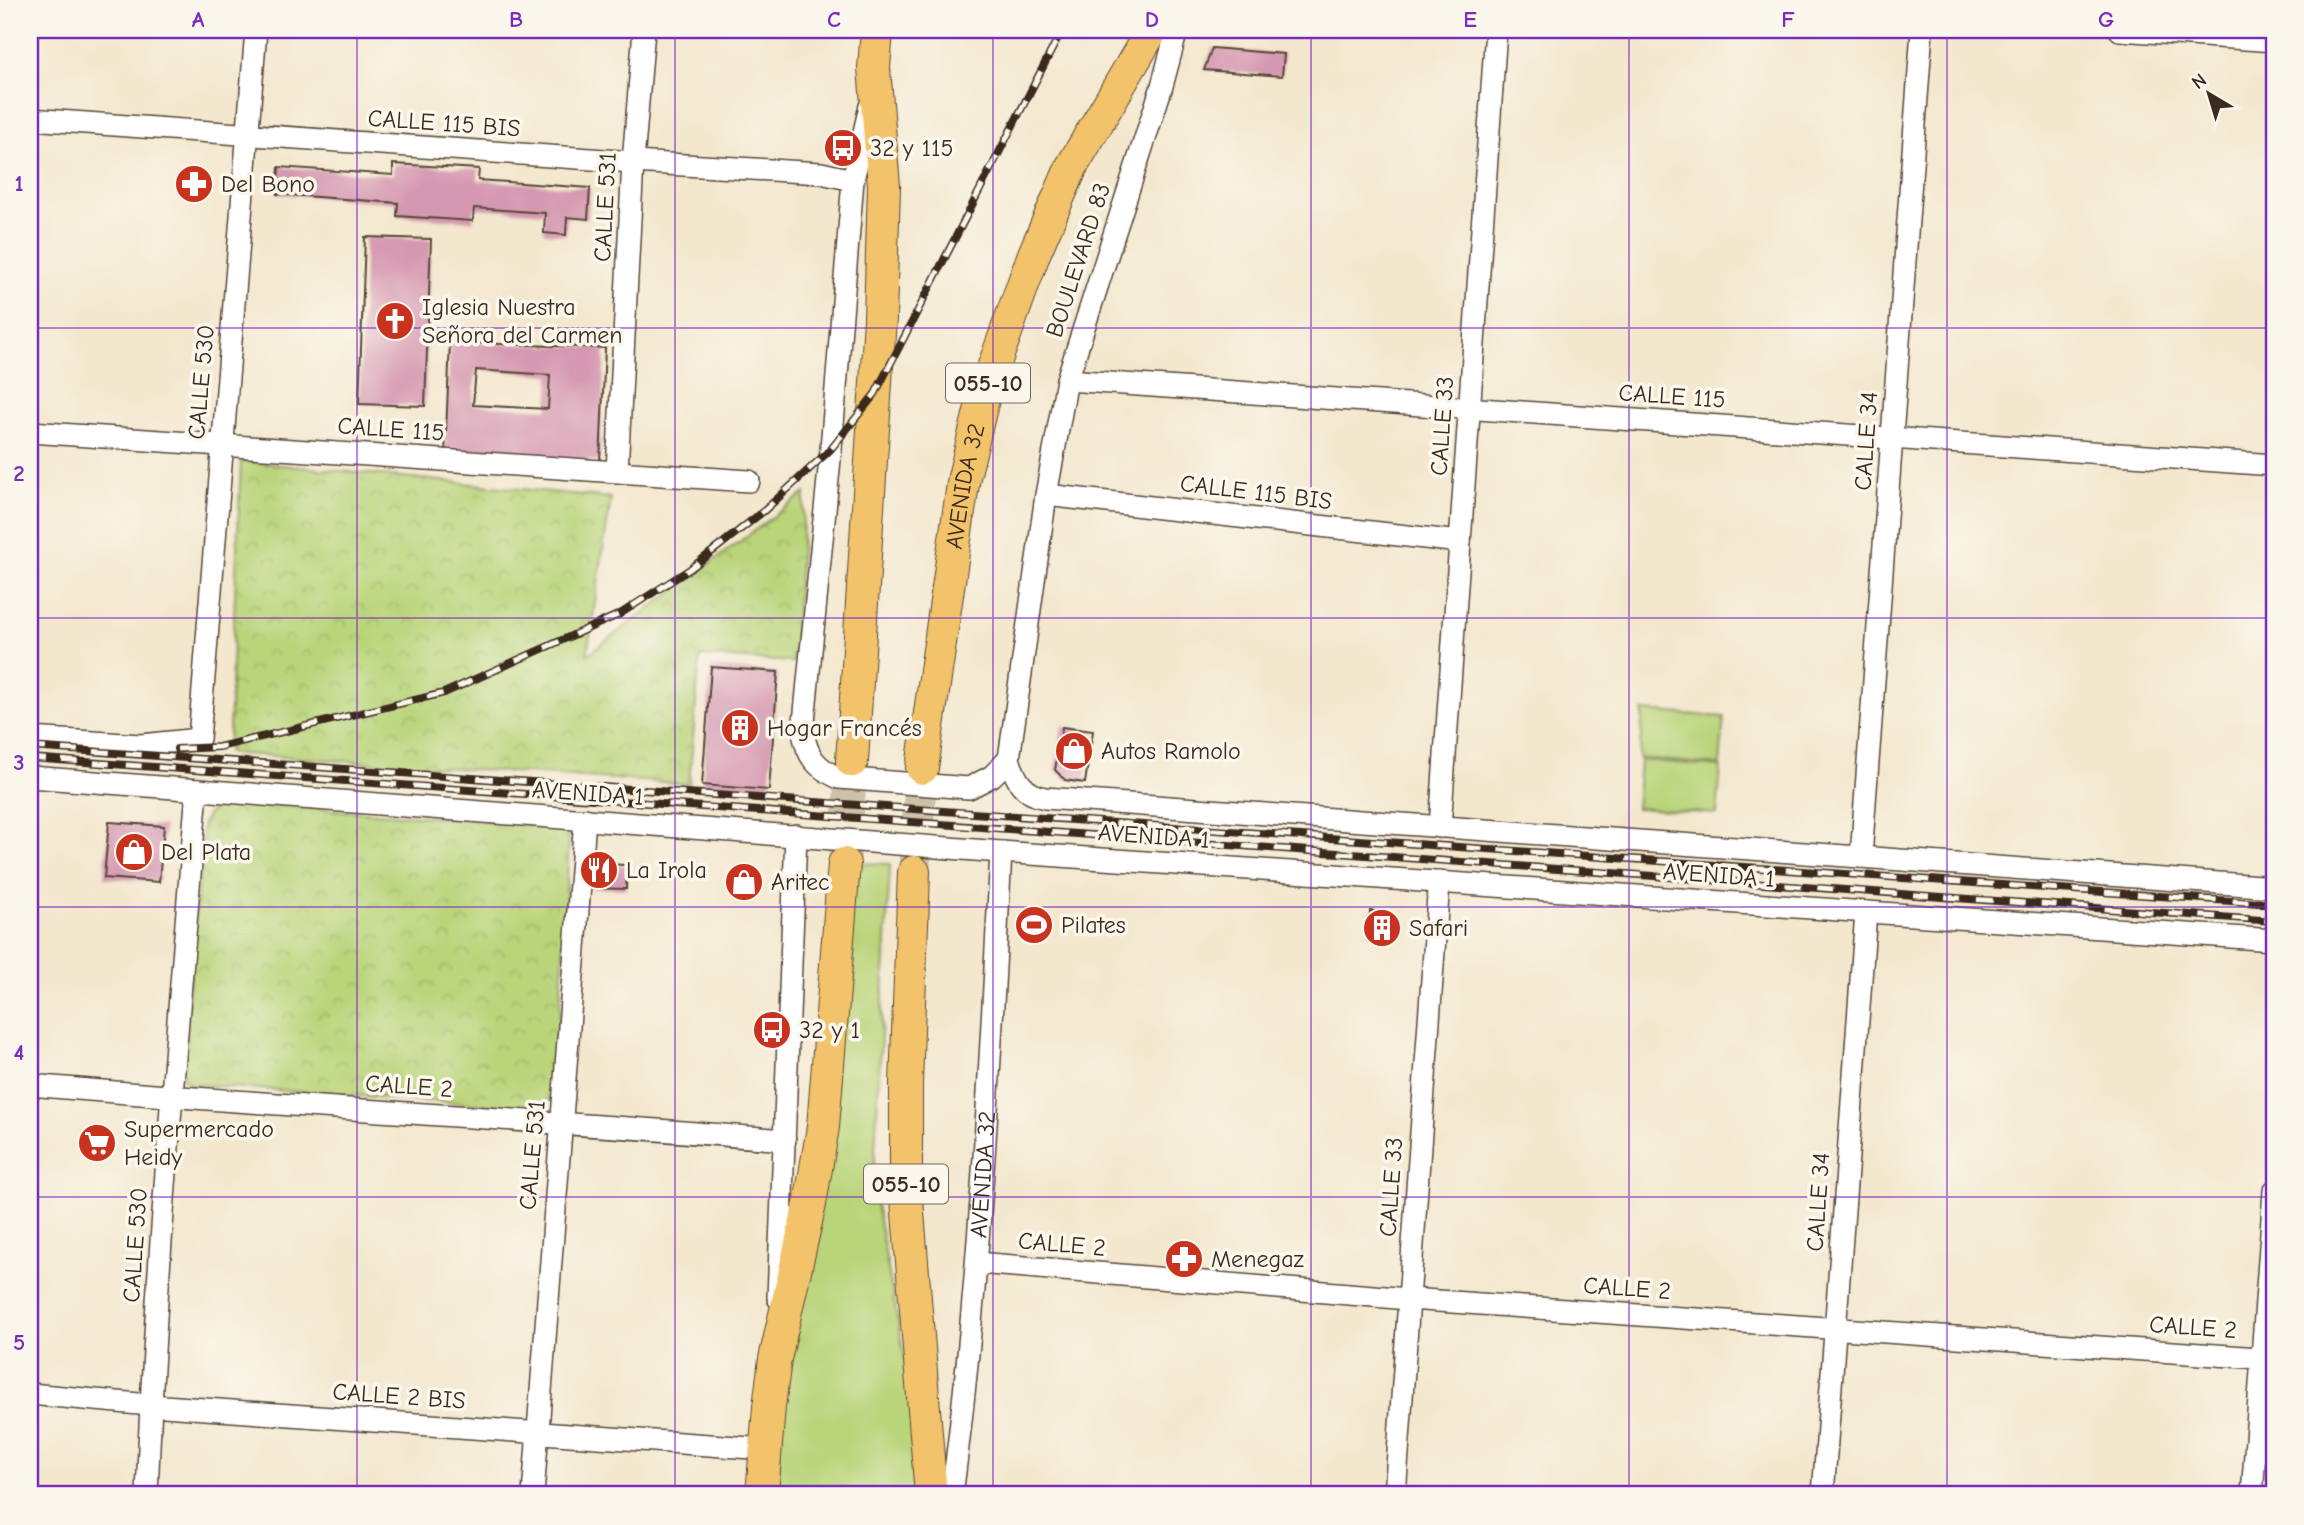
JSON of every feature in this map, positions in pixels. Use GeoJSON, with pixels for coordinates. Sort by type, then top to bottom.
{"type":"FeatureCollection","features":[{"type":"Feature","properties":{"kind":"highway"},"geometry":{"type":"LineString","coordinates":[[852,761],[880,305],[884,186],[875,85],[877,30]]}},
{"type":"Feature","properties":{"kind":"highway","name":"AVENIDA 32"},"geometry":{"type":"LineString","coordinates":[[922,768],[964,477],[985,391],[1034,254],[1072,166],[1152,30]]}},
{"type":"Feature","properties":{"kind":"highway"},"geometry":{"type":"LineString","coordinates":[[762,1495],[775,1359],[812,1192],[823,1127],[844,864]]}},
{"type":"Feature","properties":{"kind":"highway","name":"055-10"},"geometry":{"type":"LineString","coordinates":[[914,872],[906,1084],[906,1188],[931,1495]]}},
{"type":"Feature","properties":{"kind":"street","name":"CALLE 530"},"geometry":{"type":"LineString","coordinates":[[30,738],[141,745],[199,738],[256,30]]}},
{"type":"Feature","properties":{"kind":"street","name":"CALLE 531"},"geometry":{"type":"LineString","coordinates":[[617,471],[633,162],[643,30]]}},
{"type":"Feature","properties":{"kind":"street","name":"BOULEVARD 83"},"geometry":{"type":"LineString","coordinates":[[1009,759],[1046,495],[1067,380],[1162,86],[1177,30]]}},
{"type":"Feature","properties":{"kind":"street","name":"CALLE 33"},"geometry":{"type":"LineString","coordinates":[[1440,827],[1496,30]]}},
{"type":"Feature","properties":{"kind":"street","name":"CALLE 34"},"geometry":{"type":"LineString","coordinates":[[1861,857],[1922,30]]}},
{"type":"Feature","properties":{"kind":"street"},"geometry":{"type":"LineString","coordinates":[[2120,30],[2274,41]]}},
{"type":"Feature","properties":{"kind":"street"},"geometry":{"type":"LineString","coordinates":[[875,85],[853,180],[831,449],[803,732],[806,748],[813,762],[839,778],[958,788],[981,783],[1009,759]]}},
{"type":"Feature","properties":{"kind":"street","name":"CALLE 115 BIS"},"geometry":{"type":"LineString","coordinates":[[30,119],[821,173],[853,180]]}},
{"type":"Feature","properties":{"kind":"street","name":"CALLE 115"},"geometry":{"type":"LineString","coordinates":[[1067,380],[2274,465]]}},
{"type":"Feature","properties":{"kind":"street","name":"CALLE 115"},"geometry":{"type":"LineString","coordinates":[[30,432],[749,481]]}},
{"type":"Feature","properties":{"kind":"street","name":"CALLE 115 BIS"},"geometry":{"type":"LineString","coordinates":[[1046,495],[1460,542]]}},
{"type":"Feature","properties":{"kind":"street","name":"AVENIDA 1"},"geometry":{"type":"LineString","coordinates":[[1009,759],[1024,789],[1034,796],[1045,798],[2274,887]]}},
{"type":"Feature","properties":{"kind":"street","name":"AVENIDA 1"},"geometry":{"type":"LineString","coordinates":[[30,777],[1001,852],[2274,940]]}},
{"type":"Feature","properties":{"kind":"street","name":"CALLE 530"},"geometry":{"type":"LineString","coordinates":[[147,1495],[150,1405],[197,790]]}},
{"type":"Feature","properties":{"kind":"street","name":"CALLE 531"},"geometry":{"type":"LineString","coordinates":[[533,1495],[585,819]]}},
{"type":"Feature","properties":{"kind":"street"},"geometry":{"type":"LineString","coordinates":[[775,1359],[796,835]]}},
{"type":"Feature","properties":{"kind":"street","name":"AVENIDA 32"},"geometry":{"type":"LineString","coordinates":[[952,1495],[966,1386],[977,1263],[1001,852]]}},
{"type":"Feature","properties":{"kind":"street","name":"CALLE 33"},"geometry":{"type":"LineString","coordinates":[[1395,1495],[1439,883]]}},
{"type":"Feature","properties":{"kind":"street","name":"CALLE 34"},"geometry":{"type":"LineString","coordinates":[[1824,1495],[1866,912]]}},
{"type":"Feature","properties":{"kind":"street","name":"CALLE 2"},"geometry":{"type":"LineString","coordinates":[[30,1085],[172,1097],[561,1121],[785,1140]]}},
{"type":"Feature","properties":{"kind":"street"},"geometry":{"type":"LineString","coordinates":[[2252,1495],[2268,1359],[2274,1191]]}},
{"type":"Feature","properties":{"kind":"street","name":"CALLE 2"},"geometry":{"type":"LineString","coordinates":[[977,1263],[1409,1299],[2268,1359]]}},
{"type":"Feature","properties":{"kind":"street","name":"CALLE 2 BIS"},"geometry":{"type":"LineString","coordinates":[[30,1394],[765,1449]]}},
{"type":"Feature","properties":{"kind":"green space"},"geometry":{"type":"Polygon","coordinates":[[[241,461],[611,498],[587,655],[805,493],[793,662],[700,656],[689,784],[228,753],[241,461]]]}},
{"type":"Feature","properties":{"kind":"green space"},"geometry":{"type":"Polygon","coordinates":[[[1643,711],[1724,717],[1720,765],[1639,758],[1643,711]]]}},
{"type":"Feature","properties":{"kind":"green space"},"geometry":{"type":"Polygon","coordinates":[[[1640,760],[1721,767],[1717,814],[1636,808],[1640,760]]]}},
{"type":"Feature","properties":{"kind":"green space"},"geometry":{"type":"Polygon","coordinates":[[[226,802],[555,826],[565,833],[569,841],[556,1087],[548,1101],[532,1108],[190,1084],[182,1078],[203,822],[209,813],[226,802]]]}},
{"type":"Feature","properties":{"kind":"green space"},"geometry":{"type":"Polygon","coordinates":[[[854,863],[890,864],[873,1188],[926,1472],[925,1495],[776,1495],[782,1394],[854,863]]]}},
{"type":"Feature","properties":{"kind":"building"},"geometry":{"type":"Polygon","coordinates":[[[1212,48],[1284,54],[1282,76],[1204,70],[1212,48]]]}},
{"type":"Feature","properties":{"kind":"building"},"geometry":{"type":"Polygon","coordinates":[[[393,164],[479,169],[478,180],[590,188],[588,219],[567,217],[566,235],[544,233],[545,213],[474,208],[473,221],[397,216],[398,203],[277,194],[279,167],[393,175],[393,164]]]}},
{"type":"Feature","properties":{"kind":"building","name":"Iglesia Nuestra Señora del Carmen"},"geometry":{"type":"Polygon","coordinates":[[[365,237],[431,239],[425,406],[359,404],[365,237]]]}},
{"type":"Feature","properties":{"kind":"building"},"geometry":{"type":"Polygon","coordinates":[[[450,342],[605,348],[600,461],[445,455],[450,342]],[[476,370],[473,405],[548,409],[550,375],[476,370]]]}},
{"type":"Feature","properties":{"kind":"building","name":"Hogar Francés"},"geometry":{"type":"Polygon","coordinates":[[[711,667],[778,672],[769,790],[702,785],[711,667]]]}},
{"type":"Feature","properties":{"kind":"building","name":"Autos Ramolo"},"geometry":{"type":"Polygon","coordinates":[[[1062,727],[1093,731],[1085,783],[1065,780],[1055,770],[1062,727]]]}},
{"type":"Feature","properties":{"kind":"building","name":"Del Plata"},"geometry":{"type":"Polygon","coordinates":[[[109,822],[164,826],[159,882],[104,878],[109,822]]]}},
{"type":"Feature","properties":{"kind":"building"},"geometry":{"type":"Polygon","coordinates":[[[598,864],[627,865],[626,889],[590,888],[591,870],[598,864]]]}},
{"type":"Feature","properties":{"kind":"building","name":"Safari"},"geometry":{"type":"Polygon","coordinates":[[[1370,911],[1387,912],[1396,922],[1396,935],[1369,934],[1370,911]]]}},
{"type":"Feature","properties":{"kind":"tunnel"},"geometry":{"type":"LineString","coordinates":[[844,864],[852,761]]}},
{"type":"Feature","properties":{"kind":"tunnel"},"geometry":{"type":"LineString","coordinates":[[914,872],[922,768]]}},
{"type":"Feature","properties":{"kind":"railway"},"geometry":{"type":"LineString","coordinates":[[177,749],[219,747],[444,693],[620,614],[690,569],[765,510],[831,449],[875,394],[1062,30]]}},
{"type":"Feature","properties":{"kind":"railway"},"geometry":{"type":"LineString","coordinates":[[30,747],[2274,904]]}},
{"type":"Feature","properties":{"kind":"railway"},"geometry":{"type":"LineString","coordinates":[[30,758],[2274,921]]}},
{"type":"Feature","properties":{"kind":"place","name":"32 y 115"},"geometry":{"type":"Point","coordinates":[843,148]}},
{"type":"Feature","properties":{"kind":"place","name":"Del Bono"},"geometry":{"type":"Point","coordinates":[194,184]}},
{"type":"Feature","properties":{"kind":"place","name":"Iglesia Nuestra Señora del Carmen"},"geometry":{"type":"Point","coordinates":[395,321]}},
{"type":"Feature","properties":{"kind":"place","name":"Hogar Francés"},"geometry":{"type":"Point","coordinates":[740,728]}},
{"type":"Feature","properties":{"kind":"place","name":"Autos Ramolo"},"geometry":{"type":"Point","coordinates":[1074,751]}},
{"type":"Feature","properties":{"kind":"place","name":"Del Plata"},"geometry":{"type":"Point","coordinates":[134,852]}},
{"type":"Feature","properties":{"kind":"place","name":"La Irola"},"geometry":{"type":"Point","coordinates":[599,870]}},
{"type":"Feature","properties":{"kind":"place","name":"Aritec"},"geometry":{"type":"Point","coordinates":[744,882]}},
{"type":"Feature","properties":{"kind":"place","name":"Pilates"},"geometry":{"type":"Point","coordinates":[1034,925]}},
{"type":"Feature","properties":{"kind":"place","name":"Safari"},"geometry":{"type":"Point","coordinates":[1382,928]}},
{"type":"Feature","properties":{"kind":"place","name":"32 y 1"},"geometry":{"type":"Point","coordinates":[772,1030]}},
{"type":"Feature","properties":{"kind":"place","name":"Supermercado Heidy"},"geometry":{"type":"Point","coordinates":[97,1143]}},
{"type":"Feature","properties":{"kind":"place","name":"Menegaz"},"geometry":{"type":"Point","coordinates":[1184,1259]}}]}
